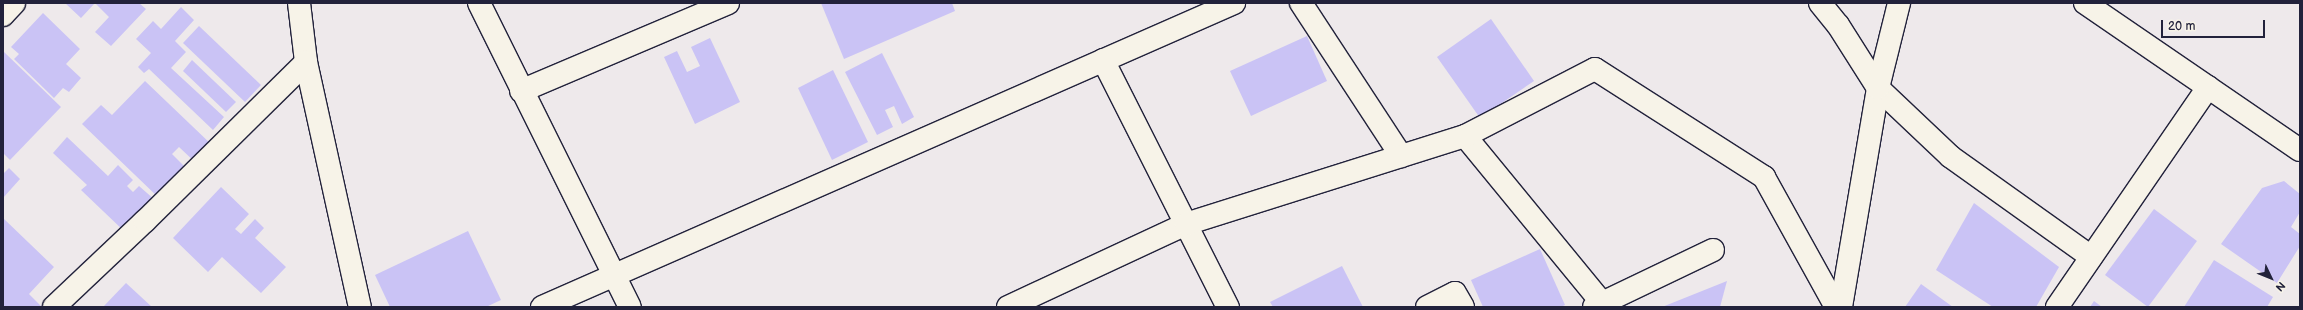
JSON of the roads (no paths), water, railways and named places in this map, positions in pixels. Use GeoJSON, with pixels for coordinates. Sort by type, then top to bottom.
{"type":"FeatureCollection","features":[{"type":"Feature","properties":{"kind":"street"},"geometry":{"type":"LineString","coordinates":[[3,15],[14,3]]}},
{"type":"Feature","properties":{"kind":"street"},"geometry":{"type":"LineString","coordinates":[[299,3],[306,62],[360,307]]}},
{"type":"Feature","properties":{"kind":"street"},"geometry":{"type":"LineString","coordinates":[[479,3],[521,91],[630,307]]}},
{"type":"Feature","properties":{"kind":"street"},"geometry":{"type":"LineString","coordinates":[[521,91],[704,8],[728,3]]}},
{"type":"Feature","properties":{"kind":"street"},"geometry":{"type":"LineString","coordinates":[[542,307],[1234,3]]}},
{"type":"Feature","properties":{"kind":"street"},"geometry":{"type":"LineString","coordinates":[[1301,3],[1401,156]]}},
{"type":"Feature","properties":{"kind":"street"},"geometry":{"type":"LineString","coordinates":[[1820,3],[1838,25],[1878,88],[1951,157],[2091,257]]}},
{"type":"Feature","properties":{"kind":"street"},"geometry":{"type":"LineString","coordinates":[[1841,307],[1878,88],[1900,3]]}},
{"type":"Feature","properties":{"kind":"street"},"geometry":{"type":"LineString","coordinates":[[2085,3],[2300,150]]}},
{"type":"Feature","properties":{"kind":"street"},"geometry":{"type":"LineString","coordinates":[[1103,60],[1228,307]]}},
{"type":"Feature","properties":{"kind":"street"},"geometry":{"type":"LineString","coordinates":[[54,307],[145,221],[306,62]]}},
{"type":"Feature","properties":{"kind":"street"},"geometry":{"type":"LineString","coordinates":[[1008,307],[1186,224],[1465,136],[1595,69],[1764,177],[1836,307]]}},
{"type":"Feature","properties":{"kind":"street"},"geometry":{"type":"LineString","coordinates":[[2057,307],[2208,87]]}},
{"type":"Feature","properties":{"kind":"street"},"geometry":{"type":"LineString","coordinates":[[1465,136],[1598,305],[1713,250]]}},
{"type":"Feature","properties":{"kind":"street"},"geometry":{"type":"LineString","coordinates":[[1427,307],[1455,293],[1463,307]]}}]}
